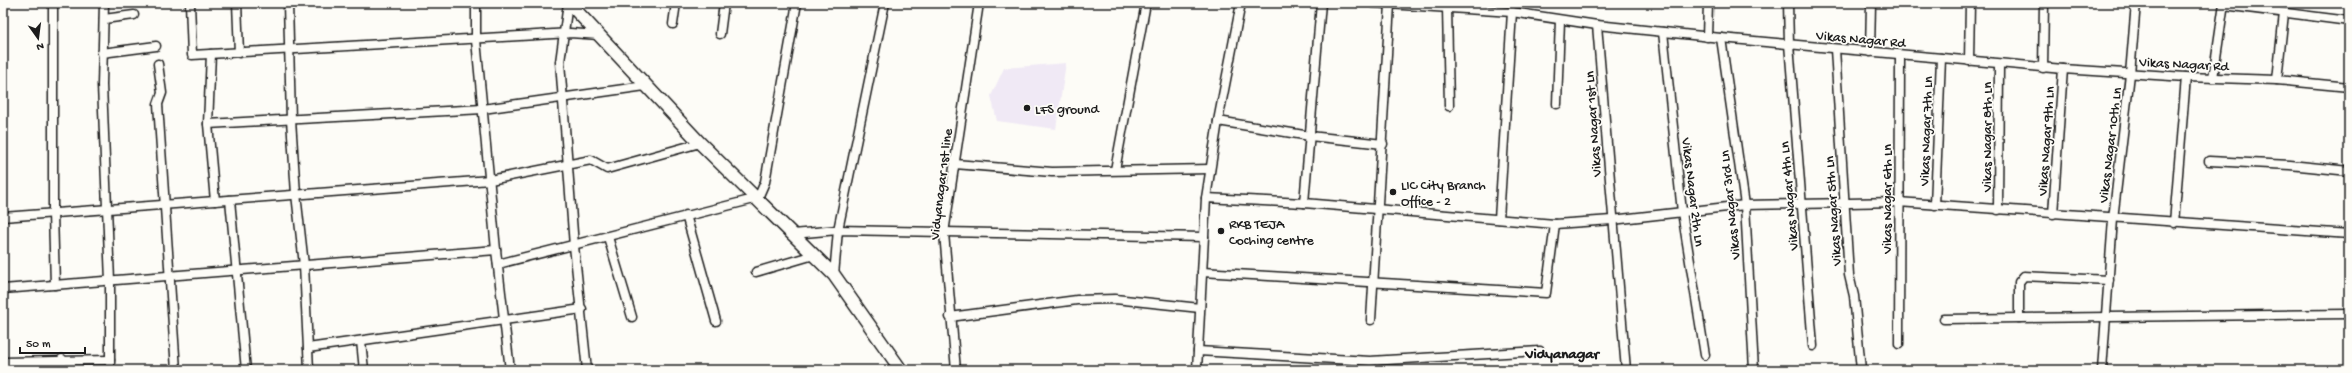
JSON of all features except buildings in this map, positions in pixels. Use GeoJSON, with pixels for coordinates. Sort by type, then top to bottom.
{"type":"FeatureCollection","features":[{"type":"Feature","properties":{"kind":"street"},"geometry":{"type":"LineString","coordinates":[[53,3],[53,212],[55,285]]}},
{"type":"Feature","properties":{"kind":"street"},"geometry":{"type":"LineString","coordinates":[[104,3],[102,53],[106,208],[110,281],[110,370]]}},
{"type":"Feature","properties":{"kind":"street"},"geometry":{"type":"LineString","coordinates":[[190,3],[192,55],[476,40],[581,32],[600,35]]}},
{"type":"Feature","properties":{"kind":"street"},"geometry":{"type":"LineString","coordinates":[[238,3],[239,53]]}},
{"type":"Feature","properties":{"kind":"street"},"geometry":{"type":"LineString","coordinates":[[288,3],[291,120],[296,194],[304,265],[310,370]]}},
{"type":"Feature","properties":{"kind":"street"},"geometry":{"type":"LineString","coordinates":[[476,3],[476,40],[496,250],[510,370]]}},
{"type":"Feature","properties":{"kind":"street"},"geometry":{"type":"LineString","coordinates":[[569,3],[560,62],[574,246],[582,309],[587,370]]}},
{"type":"Feature","properties":{"kind":"street"},"geometry":{"type":"LineString","coordinates":[[569,3],[600,35],[645,86],[700,143],[758,198],[834,275],[901,370]]}},
{"type":"Feature","properties":{"kind":"street"},"geometry":{"type":"LineString","coordinates":[[673,24],[676,3]]}},
{"type":"Feature","properties":{"kind":"street"},"geometry":{"type":"LineString","coordinates":[[720,34],[724,3]]}},
{"type":"Feature","properties":{"kind":"street"},"geometry":{"type":"LineString","coordinates":[[758,198],[765,182],[796,3]]}},
{"type":"Feature","properties":{"kind":"street"},"geometry":{"type":"LineString","coordinates":[[834,275],[838,230],[885,3]]}},
{"type":"Feature","properties":{"kind":"street","name":"Vidyanagar 1st line"},"geometry":{"type":"LineString","coordinates":[[956,370],[950,318],[944,233],[979,3]]}},
{"type":"Feature","properties":{"kind":"street"},"geometry":{"type":"LineString","coordinates":[[1115,170],[1146,3]]}},
{"type":"Feature","properties":{"kind":"street"},"geometry":{"type":"LineString","coordinates":[[1197,370],[1206,198],[1218,121],[1241,3]]}},
{"type":"Feature","properties":{"kind":"street"},"geometry":{"type":"LineString","coordinates":[[1304,203],[1320,3]]}},
{"type":"Feature","properties":{"kind":"street","name":"Vikas Nagar Rd"},"geometry":{"type":"LineString","coordinates":[[1372,3],[1512,12],[1597,25],[1708,37],[2063,70],[2186,77],[2277,80],[2349,87]]}},
{"type":"Feature","properties":{"kind":"street"},"geometry":{"type":"LineString","coordinates":[[1708,3],[1708,37]]}},
{"type":"Feature","properties":{"kind":"street","name":"Vikas Nagar 4th Ln"},"geometry":{"type":"LineString","coordinates":[[1788,3],[1788,44],[1813,346]]}},
{"type":"Feature","properties":{"kind":"street"},"geometry":{"type":"LineString","coordinates":[[1870,52],[1871,3]]}},
{"type":"Feature","properties":{"kind":"street"},"geometry":{"type":"LineString","coordinates":[[1969,61],[1970,3]]}},
{"type":"Feature","properties":{"kind":"street"},"geometry":{"type":"LineString","coordinates":[[2043,68],[2044,3]]}},
{"type":"Feature","properties":{"kind":"street","name":"Vikas Nagar 10th Ln"},"geometry":{"type":"LineString","coordinates":[[2102,370],[2113,219],[2130,74],[2136,3]]}},
{"type":"Feature","properties":{"kind":"street"},"geometry":{"type":"LineString","coordinates":[[1371,320],[1383,144],[1390,4]]}},
{"type":"Feature","properties":{"kind":"street"},"geometry":{"type":"LineString","coordinates":[[2213,78],[2224,4],[2349,21]]}},
{"type":"Feature","properties":{"kind":"street"},"geometry":{"type":"LineString","coordinates":[[1447,7],[1449,106]]}},
{"type":"Feature","properties":{"kind":"street"},"geometry":{"type":"LineString","coordinates":[[1499,219],[1512,12]]}},
{"type":"Feature","properties":{"kind":"street"},"geometry":{"type":"LineString","coordinates":[[2277,80],[2284,13]]}},
{"type":"Feature","properties":{"kind":"street"},"geometry":{"type":"LineString","coordinates":[[104,19],[134,15]]}},
{"type":"Feature","properties":{"kind":"street"},"geometry":{"type":"LineString","coordinates":[[1557,104],[1560,20]]}},
{"type":"Feature","properties":{"kind":"street","name":"Vikas Nagar 1st Ln"},"geometry":{"type":"LineString","coordinates":[[1597,25],[1612,220],[1626,370]]}},
{"type":"Feature","properties":{"kind":"street","name":"Vikas Nagar 2th Ln"},"geometry":{"type":"LineString","coordinates":[[1663,32],[1682,212],[1705,355]]}},
{"type":"Feature","properties":{"kind":"street","name":"Vikas Nagar 3rd Ln"},"geometry":{"type":"LineString","coordinates":[[1721,38],[1745,205],[1754,370]]}},
{"type":"Feature","properties":{"kind":"street"},"geometry":{"type":"LineString","coordinates":[[102,53],[156,46]]}},
{"type":"Feature","properties":{"kind":"street","name":"Vikas Nagar 5th Ln"},"geometry":{"type":"LineString","coordinates":[[1835,49],[1849,275],[1854,296],[1861,370]]}},
{"type":"Feature","properties":{"kind":"street"},"geometry":{"type":"LineString","coordinates":[[211,54],[208,124],[215,201]]}},
{"type":"Feature","properties":{"kind":"street","name":"Vikas Nagar 6th Ln"},"geometry":{"type":"LineString","coordinates":[[1899,344],[1898,202],[1900,55]]}},
{"type":"Feature","properties":{"kind":"street","name":"Vikas Nagar 7th Ln"},"geometry":{"type":"LineString","coordinates":[[1935,205],[1940,58]]}},
{"type":"Feature","properties":{"kind":"street"},"geometry":{"type":"LineString","coordinates":[[158,64],[162,94],[158,104],[176,370]]}},
{"type":"Feature","properties":{"kind":"street","name":"Vikas Nagar 8th Ln"},"geometry":{"type":"LineString","coordinates":[[1998,210],[1999,64]]}},
{"type":"Feature","properties":{"kind":"street","name":"Vikas Nagar 9th Ln"},"geometry":{"type":"LineString","coordinates":[[2053,214],[2063,70]]}},
{"type":"Feature","properties":{"kind":"street"},"geometry":{"type":"LineString","coordinates":[[2174,223],[2186,77]]}},
{"type":"Feature","properties":{"kind":"street"},"geometry":{"type":"LineString","coordinates":[[208,124],[483,109],[645,86]]}},
{"type":"Feature","properties":{"kind":"street"},"geometry":{"type":"LineString","coordinates":[[1218,121],[1310,136],[1383,144]]}},
{"type":"Feature","properties":{"kind":"street"},"geometry":{"type":"LineString","coordinates":[[3,217],[490,180],[591,160],[607,169],[700,143]]}},
{"type":"Feature","properties":{"kind":"street"},"geometry":{"type":"LineString","coordinates":[[2209,161],[2290,165],[2349,171]]}},
{"type":"Feature","properties":{"kind":"street"},"geometry":{"type":"LineString","coordinates":[[955,164],[1052,172],[1210,169]]}},
{"type":"Feature","properties":{"kind":"street"},"geometry":{"type":"LineString","coordinates":[[498,264],[574,246],[686,215],[758,198]]}},
{"type":"Feature","properties":{"kind":"street"},"geometry":{"type":"LineString","coordinates":[[1206,198],[1304,203],[1555,224],[1612,220],[1745,205],[1898,202],[2113,219],[2349,234]]}},
{"type":"Feature","properties":{"kind":"street"},"geometry":{"type":"LineString","coordinates":[[230,200],[235,271],[246,370]]}},
{"type":"Feature","properties":{"kind":"street"},"geometry":{"type":"LineString","coordinates":[[686,215],[716,321]]}},
{"type":"Feature","properties":{"kind":"street"},"geometry":{"type":"LineString","coordinates":[[1202,272],[1546,293],[1555,224]]}},
{"type":"Feature","properties":{"kind":"street"},"geometry":{"type":"LineString","coordinates":[[793,234],[838,230],[1204,237]]}},
{"type":"Feature","properties":{"kind":"street"},"geometry":{"type":"LineString","coordinates":[[608,237],[632,317]]}},
{"type":"Feature","properties":{"kind":"street"},"geometry":{"type":"LineString","coordinates":[[3,289],[496,250]]}},
{"type":"Feature","properties":{"kind":"street"},"geometry":{"type":"LineString","coordinates":[[756,272],[814,255]]}},
{"type":"Feature","properties":{"kind":"street"},"geometry":{"type":"LineString","coordinates":[[2019,318],[2019,282],[2024,276],[2109,280]]}},
{"type":"Feature","properties":{"kind":"street"},"geometry":{"type":"LineString","coordinates":[[950,318],[1077,300],[1115,299],[1200,308]]}},
{"type":"Feature","properties":{"kind":"street"},"geometry":{"type":"LineString","coordinates":[[308,348],[582,309]]}},
{"type":"Feature","properties":{"kind":"street"},"geometry":{"type":"LineString","coordinates":[[1944,318],[2106,318],[2349,314]]}},
{"type":"Feature","properties":{"kind":"street"},"geometry":{"type":"LineString","coordinates":[[361,341],[364,370]]}},
{"type":"Feature","properties":{"kind":"street"},"geometry":{"type":"LineString","coordinates":[[1198,351],[1370,361],[1540,351]]}},
{"type":"Feature","properties":{"kind":"street"},"geometry":{"type":"LineString","coordinates":[[62,360],[62,370]]}},
{"type":"Feature","properties":{"kind":"street"},"geometry":{"type":"LineString","coordinates":[[3,362],[110,360]]}},
{"type":"Feature","properties":{"kind":"shaded area","name":"LFS ground"},"geometry":{"type":"Polygon","coordinates":[[[1066,63],[1056,129],[997,121],[991,96],[1004,68],[1066,63]]]}},
{"type":"Feature","properties":{"kind":"place","name":"LFS ground"},"geometry":{"type":"Point","coordinates":[1027,108]}},
{"type":"Feature","properties":{"kind":"place","name":"LIC City Branch Office - 2"},"geometry":{"type":"Point","coordinates":[1393,192]}},
{"type":"Feature","properties":{"kind":"place","name":"RKB TEJA Coching centre"},"geometry":{"type":"Point","coordinates":[1221,231]}},
{"type":"Feature","properties":{"kind":"district","name":"Vidyanagar"},"geometry":{"type":"Point","coordinates":[1562,353]}}]}
